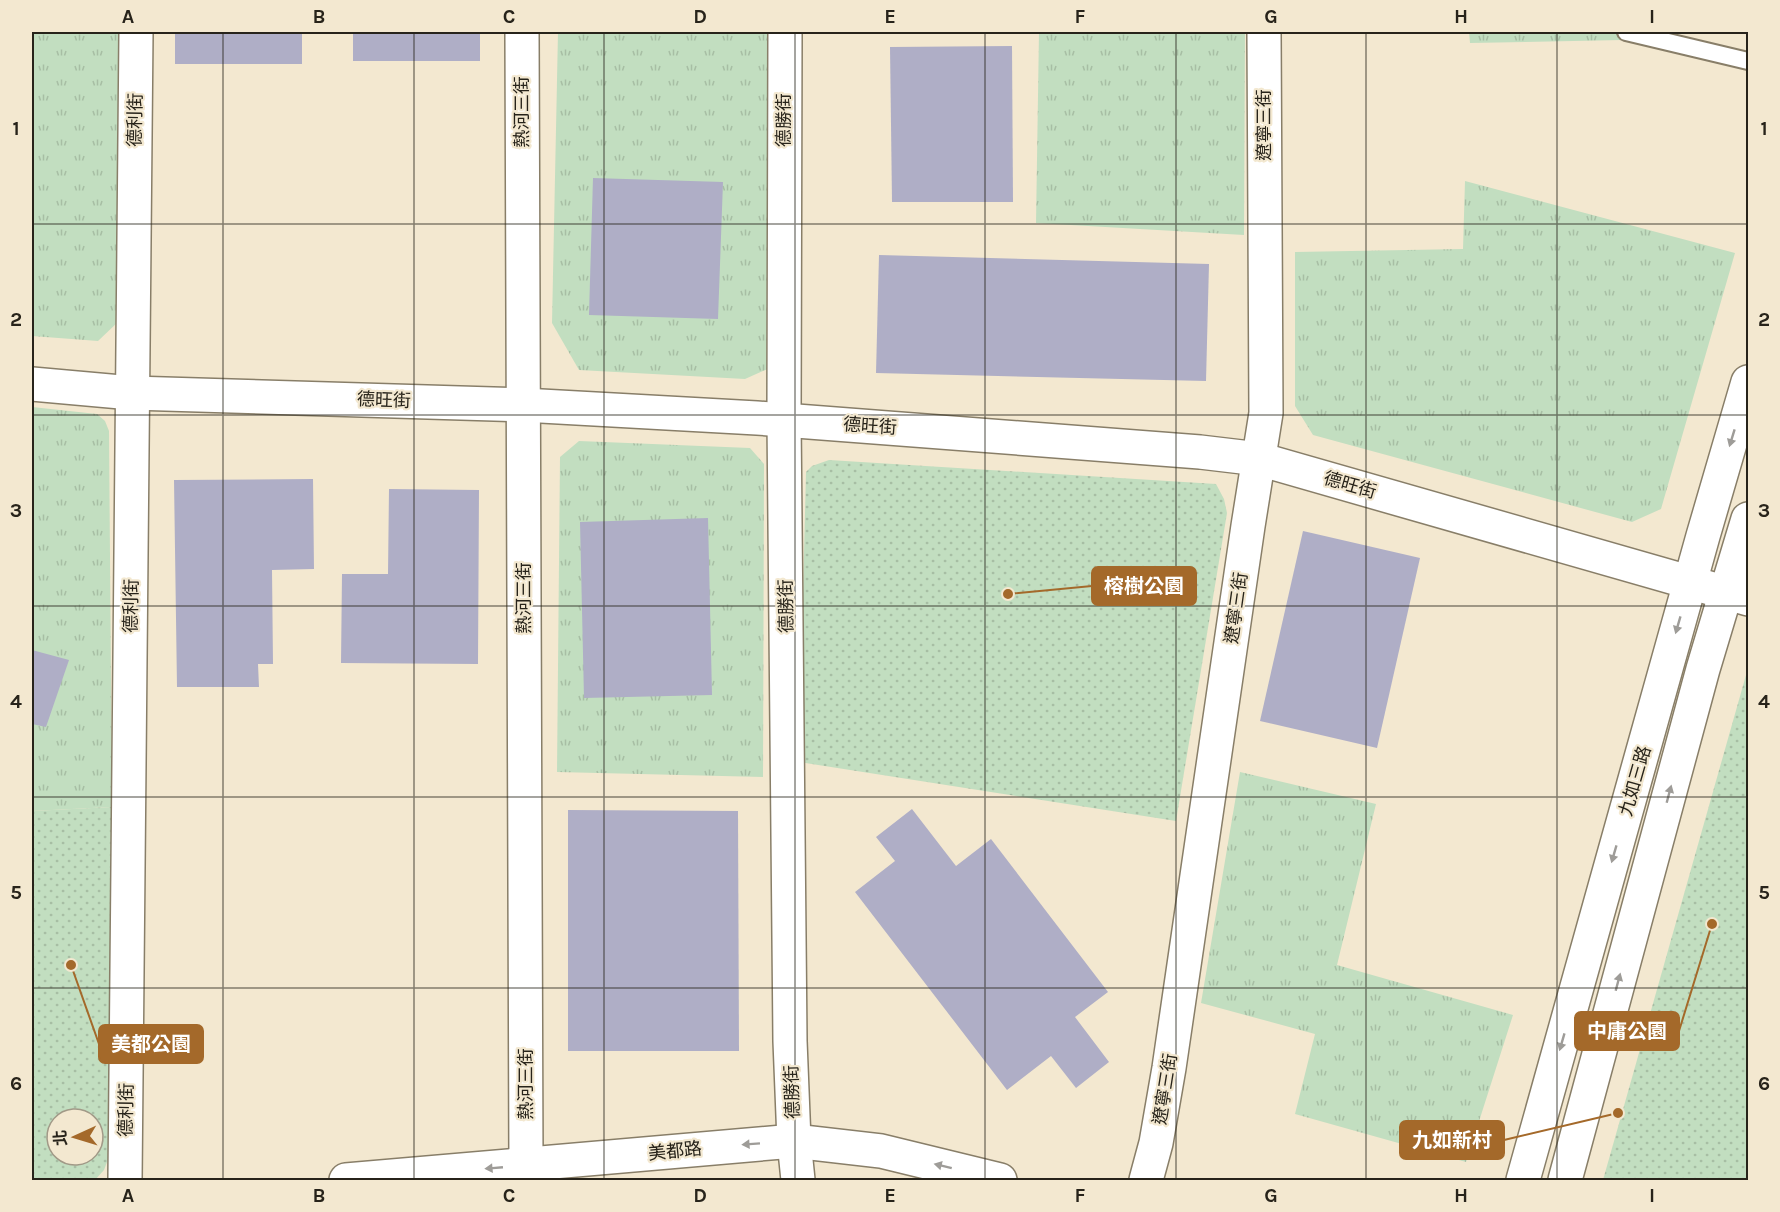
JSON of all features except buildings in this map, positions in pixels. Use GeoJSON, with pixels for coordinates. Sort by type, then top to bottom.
{"type":"FeatureCollection","features":[{"type":"Feature","properties":{"kind":"street","name":"德利街"},"geometry":{"type":"LineString","coordinates":[[125,1180],[136,32]]}},
{"type":"Feature","properties":{"kind":"street","name":"熱河三街"},"geometry":{"type":"LineString","coordinates":[[522,32],[526,1166]]}},
{"type":"Feature","properties":{"kind":"street","name":"德勝街"},"geometry":{"type":"LineString","coordinates":[[784,32],[784,419],[790,1041],[798,1180]]}},
{"type":"Feature","properties":{"kind":"street","name":"遼寧三街"},"geometry":{"type":"LineString","coordinates":[[1146,1180],[1156,1143],[1168,1068],[1266,414],[1263,32]]}},
{"type":"Feature","properties":{"kind":"street","name":"九如三路"},"geometry":{"type":"LineString","coordinates":[[1524,1180],[1690,583],[1749,382]]}},
{"type":"Feature","properties":{"kind":"street","name":"德旺街"},"geometry":{"type":"LineString","coordinates":[[32,384],[132,393],[523,405],[784,419],[1200,452],[1259,459],[1738,596]]}},
{"type":"Feature","properties":{"kind":"street","name":"九如三路"},"geometry":{"type":"LineString","coordinates":[[1565,1180],[1700,681],[1738,596],[1749,519]]}},
{"type":"Feature","properties":{"kind":"street","name":"美都路"},"geometry":{"type":"LineString","coordinates":[[346,1180],[526,1166],[738,1144],[794,1141],[882,1151],[1000,1180]]}},
{"type":"Feature","properties":{"kind":"lane"},"geometry":{"type":"LineString","coordinates":[[1626,32],[1749,61]]}},
{"type":"Feature","properties":{"kind":"green space"},"geometry":{"type":"Polygon","coordinates":[[[32,32],[120,32],[118,322],[98,341],[32,336],[32,32]]]}},
{"type":"Feature","properties":{"kind":"green space"},"geometry":{"type":"Polygon","coordinates":[[[558,32],[776,32],[772,367],[745,379],[579,370],[552,323],[558,32]]]}},
{"type":"Feature","properties":{"kind":"green space"},"geometry":{"type":"Polygon","coordinates":[[[1039,32],[1245,32],[1244,235],[1036,223],[1039,32]]]}},
{"type":"Feature","properties":{"kind":"green space"},"geometry":{"type":"Polygon","coordinates":[[[1469,32],[1623,32],[1623,40],[1470,43],[1469,32]]]}},
{"type":"Feature","properties":{"kind":"green space"},"geometry":{"type":"Polygon","coordinates":[[[1465,181],[1735,253],[1661,509],[1632,522],[1313,435],[1295,406],[1295,252],[1463,249],[1465,181]]]}},
{"type":"Feature","properties":{"kind":"green space"},"geometry":{"type":"Polygon","coordinates":[[[32,407],[97,414],[105,421],[109,431],[112,807],[32,811],[32,407]]]}},
{"type":"Feature","properties":{"kind":"green space"},"geometry":{"type":"Polygon","coordinates":[[[579,441],[750,448],[764,464],[763,777],[557,772],[560,457],[579,441]]]}},
{"type":"Feature","properties":{"kind":"green space"},"geometry":{"type":"Polygon","coordinates":[[[829,460],[1216,484],[1224,499],[1227,513],[1176,821],[799,762],[806,472],[812,466],[829,460]]]}},
{"type":"Feature","properties":{"kind":"green space"},"geometry":{"type":"Polygon","coordinates":[[[1748,668],[1748,1180],[1603,1180],[1748,668]]]}},
{"type":"Feature","properties":{"kind":"green space"},"geometry":{"type":"Polygon","coordinates":[[[1240,772],[1376,804],[1337,965],[1513,1015],[1466,1162],[1295,1114],[1315,1034],[1201,1003],[1240,772]]]}},
{"type":"Feature","properties":{"kind":"green space"},"geometry":{"type":"Polygon","coordinates":[[[112,807],[109,1157],[104,1170],[95,1180],[32,1180],[32,811],[112,807]]]}},
{"type":"Feature","properties":{"kind":"place","name":"榕樹公園"},"geometry":{"type":"Point","coordinates":[1008,594]}},
{"type":"Feature","properties":{"kind":"place","name":"中庸公園"},"geometry":{"type":"Point","coordinates":[1712,924]}},
{"type":"Feature","properties":{"kind":"place","name":"美都公園"},"geometry":{"type":"Point","coordinates":[71,965]}},
{"type":"Feature","properties":{"kind":"place","name":"九如新村"},"geometry":{"type":"Point","coordinates":[1618,1113]}}]}
